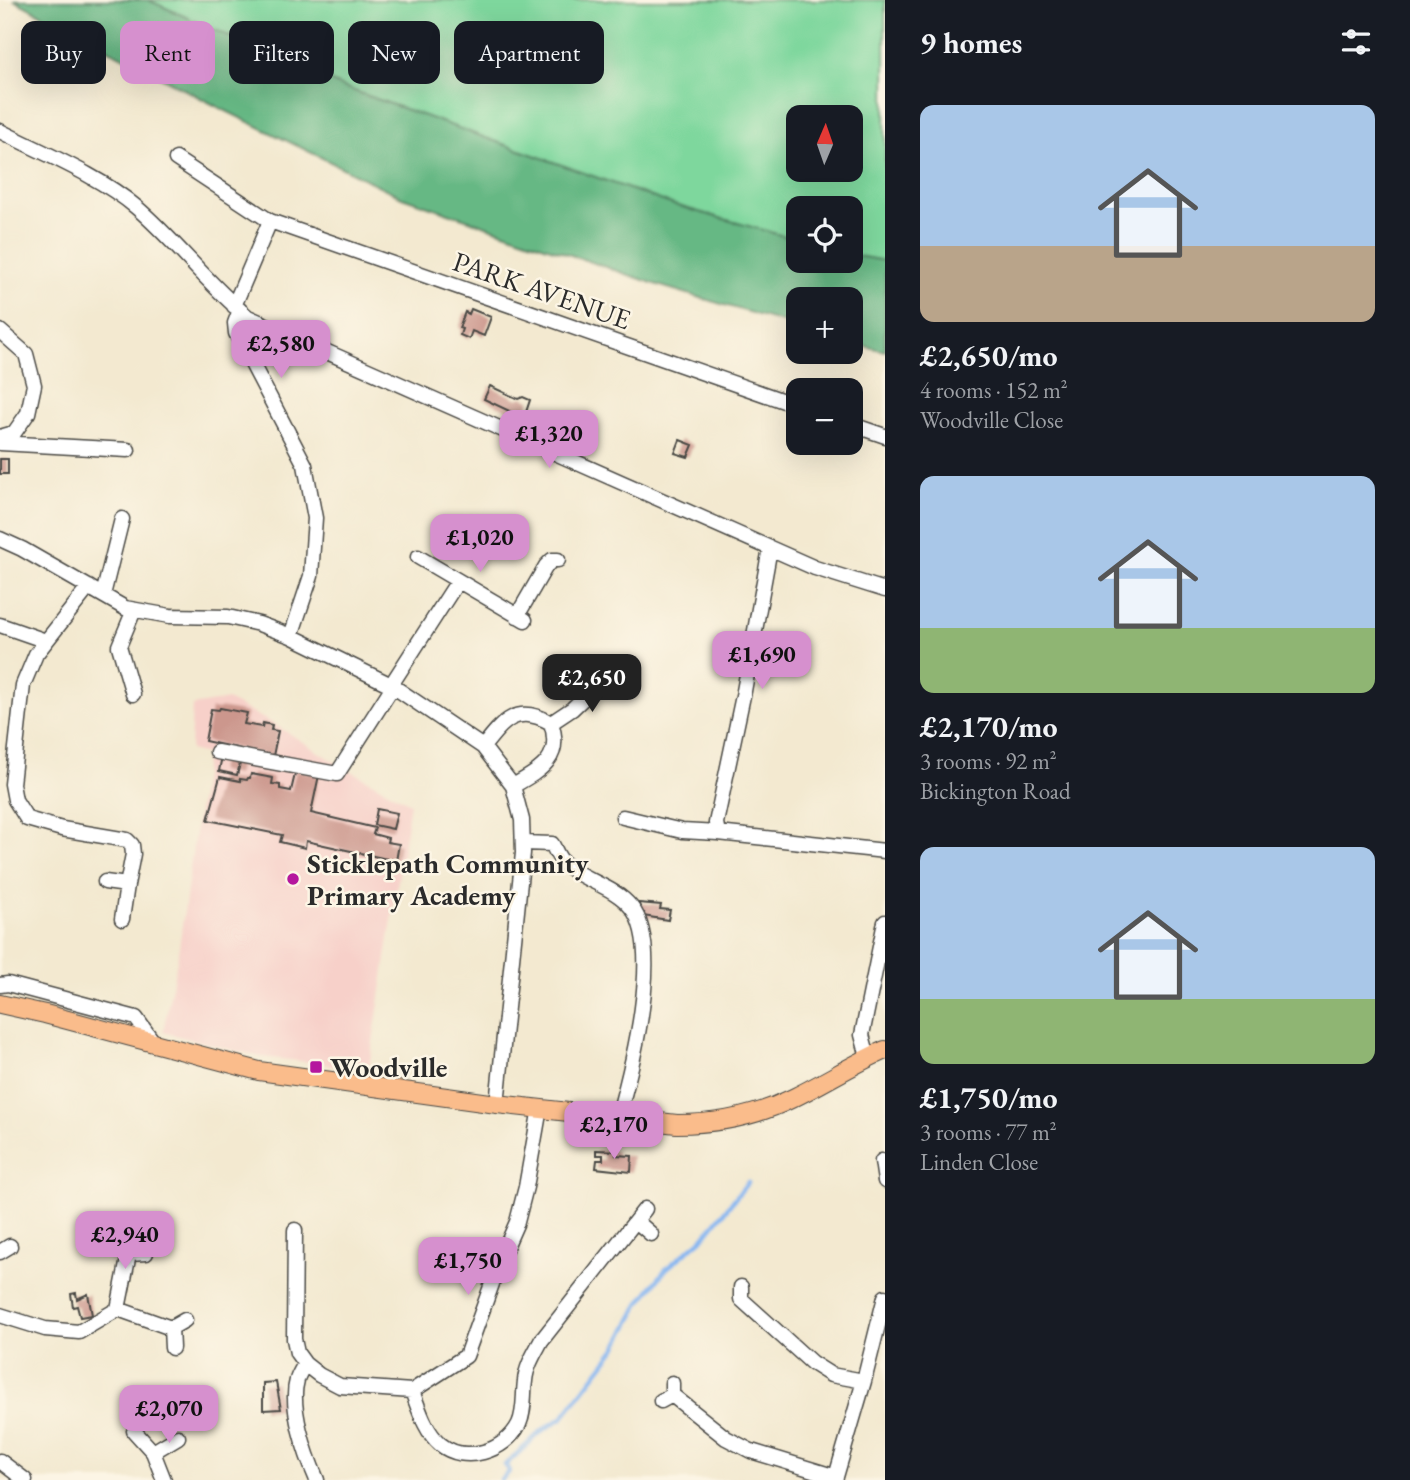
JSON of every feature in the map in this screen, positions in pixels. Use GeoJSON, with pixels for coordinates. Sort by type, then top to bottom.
{"type":"FeatureCollection","features":[{"type":"Feature","properties":{"kind":"main road"},"geometry":{"type":"LineString","coordinates":[[0,1004],[259,1071],[497,1104],[677,1124],[734,1119],[792,1099],[885,1050]]}},
{"type":"Feature","properties":{"kind":"street"},"geometry":{"type":"LineString","coordinates":[[0,131],[108,187],[135,206],[174,242],[237,308],[269,327],[815,568],[885,590]]}},
{"type":"Feature","properties":{"kind":"street","name":"PARK AVENUE"},"geometry":{"type":"LineString","coordinates":[[176,159],[270,221],[786,402]]}},
{"type":"Feature","properties":{"kind":"street"},"geometry":{"type":"LineString","coordinates":[[270,221],[237,308],[235,323],[236,333],[305,465],[315,518],[311,576],[291,636]]}},
{"type":"Feature","properties":{"kind":"street"},"geometry":{"type":"LineString","coordinates":[[250,360],[269,327]]}},
{"type":"Feature","properties":{"kind":"street"},"geometry":{"type":"LineString","coordinates":[[0,331],[26,354],[34,385],[28,413],[14,433],[0,437]]}},
{"type":"Feature","properties":{"kind":"street"},"geometry":{"type":"LineString","coordinates":[[863,428],[885,436]]}},
{"type":"Feature","properties":{"kind":"street"},"geometry":{"type":"LineString","coordinates":[[0,443],[128,450]]}},
{"type":"Feature","properties":{"kind":"street"},"geometry":{"type":"LineString","coordinates":[[103,595],[122,519]]}},
{"type":"Feature","properties":{"kind":"street"},"geometry":{"type":"LineString","coordinates":[[0,539],[125,608],[170,615],[228,617],[259,624],[291,636],[392,685],[483,747],[513,786],[522,820],[523,843],[497,1104]]}},
{"type":"Feature","properties":{"kind":"street"},"geometry":{"type":"LineString","coordinates":[[718,833],[716,822],[744,691],[770,548]]}},
{"type":"Feature","properties":{"kind":"street"},"geometry":{"type":"LineString","coordinates":[[418,557],[521,618],[545,566],[552,560],[558,560]]}},
{"type":"Feature","properties":{"kind":"street"},"geometry":{"type":"LineString","coordinates":[[217,752],[337,774],[458,581]]}},
{"type":"Feature","properties":{"kind":"street"},"geometry":{"type":"LineString","coordinates":[[89,587],[36,654],[23,685],[12,784],[15,800],[27,819],[62,829],[127,840],[132,845],[133,854],[122,919]]}},
{"type":"Feature","properties":{"kind":"street"},"geometry":{"type":"LineString","coordinates":[[133,694],[119,646],[134,610]]}},
{"type":"Feature","properties":{"kind":"street"},"geometry":{"type":"LineString","coordinates":[[0,625],[46,641]]}},
{"type":"Feature","properties":{"kind":"street"},"geometry":{"type":"LineString","coordinates":[[551,723],[572,709],[617,666],[630,674]]}},
{"type":"Feature","properties":{"kind":"street"},"geometry":{"type":"LineString","coordinates":[[483,747],[496,730],[512,717],[526,713],[538,715],[551,723],[556,746],[551,758],[513,786]]}},
{"type":"Feature","properties":{"kind":"street"},"geometry":{"type":"LineString","coordinates":[[623,817],[682,831],[885,851]]}},
{"type":"Feature","properties":{"kind":"street"},"geometry":{"type":"LineString","coordinates":[[523,843],[552,844],[562,862],[613,892],[631,907],[643,935],[645,988],[636,1043],[618,1117]]}},
{"type":"Feature","properties":{"kind":"street"},"geometry":{"type":"LineString","coordinates":[[105,882],[127,886]]}},
{"type":"Feature","properties":{"kind":"street"},"geometry":{"type":"LineString","coordinates":[[868,1057],[862,1035],[885,922]]}},
{"type":"Feature","properties":{"kind":"street"},"geometry":{"type":"LineString","coordinates":[[0,985],[8,984],[136,1018],[154,1043]]}},
{"type":"Feature","properties":{"kind":"street"},"geometry":{"type":"LineString","coordinates":[[295,1230],[294,1339],[297,1353],[304,1364],[318,1375],[340,1385],[412,1391],[466,1356],[517,1222],[540,1108]]}},
{"type":"Feature","properties":{"kind":"street"},"geometry":{"type":"LineString","coordinates":[[868,1179],[883,1169],[885,1181]]}},
{"type":"Feature","properties":{"kind":"street"},"geometry":{"type":"LineString","coordinates":[[412,1391],[430,1432],[440,1444],[454,1452],[471,1455],[489,1451],[503,1443],[519,1423],[524,1406],[525,1379],[531,1358],[541,1341],[640,1215],[651,1234]]}},
{"type":"Feature","properties":{"kind":"street"},"geometry":{"type":"LineString","coordinates":[[113,1245],[129,1254],[146,1253]]}},
{"type":"Feature","properties":{"kind":"street"},"geometry":{"type":"LineString","coordinates":[[0,1315],[45,1329],[79,1332],[118,1309],[129,1254]]}},
{"type":"Feature","properties":{"kind":"street"},"geometry":{"type":"LineString","coordinates":[[726,1303],[741,1293],[812,1363],[831,1375],[864,1381]]}},
{"type":"Feature","properties":{"kind":"street"},"geometry":{"type":"LineString","coordinates":[[668,1393],[726,1438],[751,1451],[836,1479],[883,1314],[885,1297]]}},
{"type":"Feature","properties":{"kind":"street"},"geometry":{"type":"LineString","coordinates":[[118,1309],[171,1328],[185,1320]]}},
{"type":"Feature","properties":{"kind":"street"},"geometry":{"type":"LineString","coordinates":[[171,1328],[172,1348]]}},
{"type":"Feature","properties":{"kind":"street"},"geometry":{"type":"LineString","coordinates":[[304,1364],[297,1380],[295,1400],[301,1434],[317,1480]]}},
{"type":"Feature","properties":{"kind":"street"},"geometry":{"type":"LineString","coordinates":[[134,1431],[153,1452],[164,1480]]}},
{"type":"Feature","properties":{"kind":"street"},"geometry":{"type":"LineString","coordinates":[[153,1452],[178,1437]]}},
{"type":"Feature","properties":{"kind":"street"},"geometry":{"type":"LineString","coordinates":[[0,1461],[25,1480]]}},
{"type":"Feature","properties":{"kind":"shaded area","name":"Sticklepath Community Primary Academy"},"geometry":{"type":"Polygon","coordinates":[[[227,700],[274,724],[333,761],[410,803],[368,1074],[320,1063],[261,1057],[163,1032],[178,955],[206,754],[190,750],[192,706],[227,700]]]}},
{"type":"Feature","properties":{"kind":"green space"},"geometry":{"type":"Polygon","coordinates":[[[14,0],[148,0],[195,21],[120,21],[120,56],[106,48],[106,21],[54,21],[14,0]]]}},
{"type":"Feature","properties":{"kind":"green space"},"geometry":{"type":"Polygon","coordinates":[[[148,0],[885,0],[885,261],[863,257],[863,196],[786,196],[786,237],[674,205],[334,83],[334,21],[229,21],[229,36],[215,30],[215,21],[195,21],[148,0]]]}},
{"type":"Feature","properties":{"kind":"green space"},"geometry":{"type":"Polygon","coordinates":[[[215,30],[229,36],[229,84],[334,83],[674,205],[786,237],[786,273],[863,273],[863,257],[885,261],[885,351],[863,346],[863,287],[786,287],[786,323],[661,286],[402,197],[174,84],[215,84],[215,30]]]}},
{"type":"Feature","properties":{"kind":"building"},"geometry":{"type":"Polygon","coordinates":[[[471,309],[491,317],[484,336],[472,331],[469,339],[460,335],[462,329],[459,328],[465,312],[469,314],[471,309]]]}},
{"type":"Feature","properties":{"kind":"building"},"geometry":{"type":"Polygon","coordinates":[[[490,386],[518,399],[523,397],[530,400],[524,418],[484,399],[490,386]]]}},
{"type":"Feature","properties":{"kind":"building"},"geometry":{"type":"Polygon","coordinates":[[[680,440],[693,445],[688,457],[675,453],[680,440]]]}},
{"type":"Feature","properties":{"kind":"building"},"geometry":{"type":"Polygon","coordinates":[[[0,459],[8,459],[8,474],[0,474],[0,459]]]}},
{"type":"Feature","properties":{"kind":"building"},"geometry":{"type":"Polygon","coordinates":[[[211,709],[247,713],[244,724],[262,727],[263,723],[272,725],[271,730],[278,731],[273,756],[205,741],[211,709]]]}},
{"type":"Feature","properties":{"kind":"building"},"geometry":{"type":"Polygon","coordinates":[[[222,756],[241,760],[237,775],[219,771],[222,756]]]}},
{"type":"Feature","properties":{"kind":"building"},"geometry":{"type":"Polygon","coordinates":[[[296,770],[319,775],[311,813],[375,828],[373,834],[388,838],[387,842],[399,844],[396,861],[306,841],[305,848],[280,842],[282,835],[208,820],[220,777],[240,781],[247,780],[251,774],[273,778],[272,784],[291,791],[296,770]]]}},
{"type":"Feature","properties":{"kind":"building"},"geometry":{"type":"Polygon","coordinates":[[[377,809],[397,813],[393,829],[374,825],[377,809]]]}},
{"type":"Feature","properties":{"kind":"building"},"geometry":{"type":"Polygon","coordinates":[[[639,903],[661,905],[660,909],[670,910],[668,920],[643,916],[639,903]]]}},
{"type":"Feature","properties":{"kind":"building"},"geometry":{"type":"Polygon","coordinates":[[[596,1150],[617,1151],[616,1155],[632,1156],[631,1172],[596,1168],[597,1160],[603,1160],[603,1155],[596,1155],[596,1150]]]}},
{"type":"Feature","properties":{"kind":"building"},"geometry":{"type":"Polygon","coordinates":[[[76,1293],[77,1299],[88,1294],[92,1315],[80,1317],[77,1306],[73,1307],[71,1294],[76,1293]]]}},
{"type":"Feature","properties":{"kind":"building"},"geometry":{"type":"Polygon","coordinates":[[[276,1382],[281,1409],[263,1410],[263,1383],[276,1382]]]}},
{"type":"Feature","properties":{"kind":"waterway"},"geometry":{"type":"LineString","coordinates":[[501,1480],[510,1471],[505,1465],[543,1430],[562,1418],[616,1348],[641,1301],[666,1269],[704,1237],[748,1182]]}},
{"type":"Feature","properties":{"kind":"place","name":"Sticklepath Community Primary Academy"},"geometry":{"type":"Point","coordinates":[293,879]}},
{"type":"Feature","properties":{"kind":"place","name":"Woodville"},"geometry":{"type":"Point","coordinates":[316,1067]}}]}
